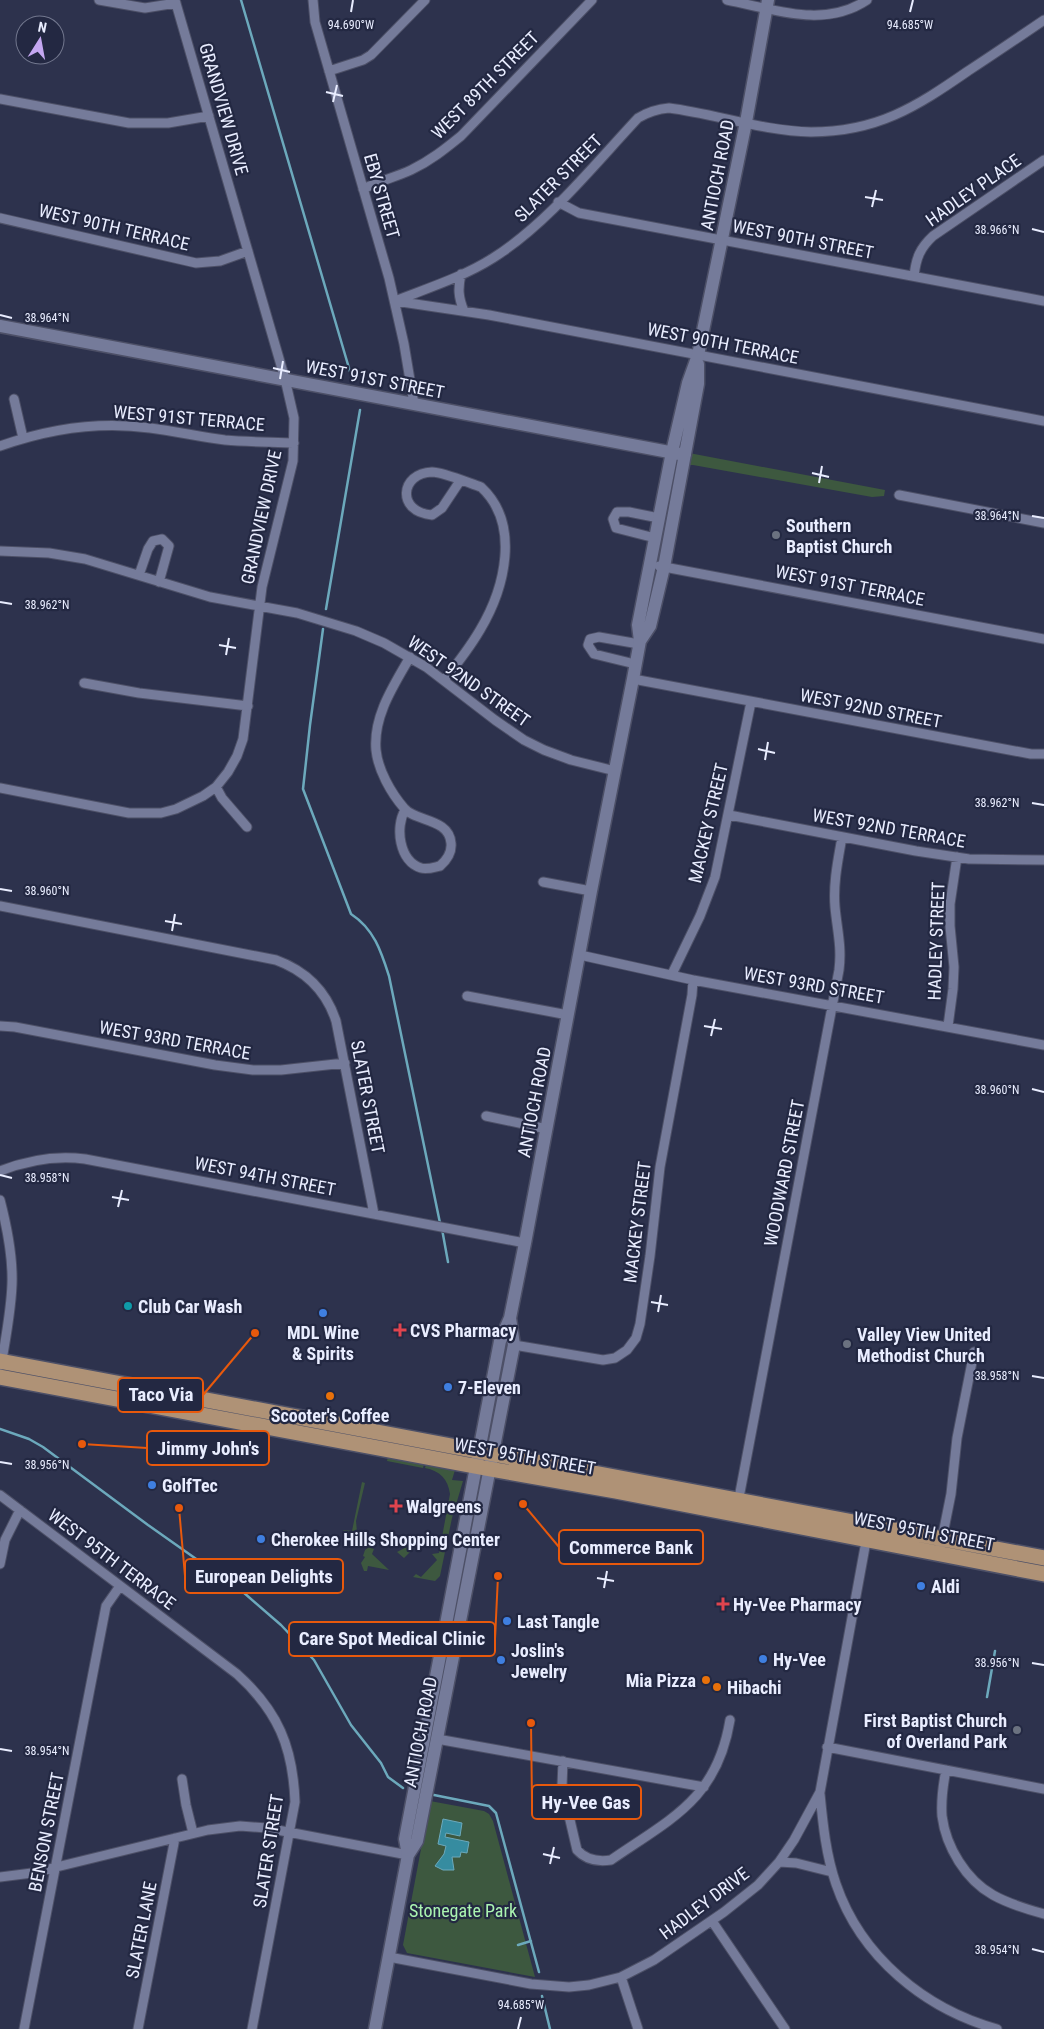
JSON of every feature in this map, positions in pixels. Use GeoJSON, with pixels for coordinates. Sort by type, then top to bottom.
{"type":"FeatureCollection","features":[{"type":"Feature","properties":{"kind":"main road","name":"ANTIOCH ROAD"},"geometry":{"type":"LineString","coordinates":[[639,643],[650,626],[664,567],[688,382],[698,356],[768,4]]}},
{"type":"Feature","properties":{"kind":"main road","name":"WEST 91ST STREET"},"geometry":{"type":"LineString","coordinates":[[0,326],[678,453]]}},
{"type":"Feature","properties":{"kind":"main road","name":"ANTIOCH ROAD"},"geometry":{"type":"LineString","coordinates":[[408,1855],[417,1841],[437,1739],[484,1460],[500,1341],[510,1318],[525,1243],[633,680],[639,643],[638,625],[659,518],[678,453]]}},
{"type":"Feature","properties":{"kind":"main road","name":"ANTIOCH ROAD"},"geometry":{"type":"LineString","coordinates":[[375,2029],[408,1855],[405,1839],[484,1460],[514,1345],[510,1318]]}},
{"type":"Feature","properties":{"kind":"main road","name":"WEST 95TH STREET"},"geometry":{"type":"LineString","coordinates":[[0,1367],[484,1460],[616,1491],[738,1507],[940,1547],[1044,1574]]}},
{"type":"Feature","properties":{"kind":"main road","name":"WEST 95TH STREET"},"geometry":{"type":"LineString","coordinates":[[940,1547],[1044,1558]]}},
{"type":"Feature","properties":{"kind":"street"},"geometry":{"type":"LineString","coordinates":[[99,0],[145,8],[176,2]]}},
{"type":"Feature","properties":{"kind":"street","name":"EBY STREET"},"geometry":{"type":"LineString","coordinates":[[313,0],[315,22],[395,301],[414,404]]}},
{"type":"Feature","properties":{"kind":"street"},"geometry":{"type":"LineString","coordinates":[[329,71],[363,60],[372,55],[425,0]]}},
{"type":"Feature","properties":{"kind":"street","name":"WEST 89TH STREET"},"geometry":{"type":"LineString","coordinates":[[363,189],[430,160],[461,136],[592,0]]}},
{"type":"Feature","properties":{"kind":"street"},"geometry":{"type":"LineString","coordinates":[[727,0],[768,4],[801,14],[825,16],[848,10],[867,0]]}},
{"type":"Feature","properties":{"kind":"street","name":"GRANDVIEW DRIVE"},"geometry":{"type":"LineString","coordinates":[[176,2],[285,380],[294,418],[293,461],[272,541],[260,606],[248,706],[240,748],[216,788]]}},
{"type":"Feature","properties":{"kind":"street"},"geometry":{"type":"LineString","coordinates":[[746,122],[810,132],[835,131],[878,122],[900,114],[931,97],[1044,20]]}},
{"type":"Feature","properties":{"kind":"street"},"geometry":{"type":"LineString","coordinates":[[0,100],[129,123],[168,123],[210,116]]}},
{"type":"Feature","properties":{"kind":"street","name":"SLATER STREET"},"geometry":{"type":"LineString","coordinates":[[395,301],[472,270],[509,247],[532,228],[638,118],[646,113],[669,108],[746,122]]}},
{"type":"Feature","properties":{"kind":"street","name":"HADLEY PLACE"},"geometry":{"type":"LineString","coordinates":[[914,276],[918,254],[924,244],[1044,160]]}},
{"type":"Feature","properties":{"kind":"street","name":"WEST 90TH STREET"},"geometry":{"type":"LineString","coordinates":[[558,202],[579,212],[1044,301]]}},
{"type":"Feature","properties":{"kind":"street","name":"WEST 90TH TERRACE"},"geometry":{"type":"LineString","coordinates":[[0,218],[196,263],[220,261],[248,251]]}},
{"type":"Feature","properties":{"kind":"street"},"geometry":{"type":"LineString","coordinates":[[461,274],[458,289],[464,311]]}},
{"type":"Feature","properties":{"kind":"street","name":"WEST 90TH TERRACE"},"geometry":{"type":"LineString","coordinates":[[395,301],[464,311],[1044,421]]}},
{"type":"Feature","properties":{"kind":"street"},"geometry":{"type":"LineString","coordinates":[[14,399],[23,438]]}},
{"type":"Feature","properties":{"kind":"street","name":"WEST 91ST TERRACE"},"geometry":{"type":"LineString","coordinates":[[0,446],[56,430],[116,425],[227,440],[294,443]]}},
{"type":"Feature","properties":{"kind":"street"},"geometry":{"type":"LineString","coordinates":[[444,680],[481,628],[491,606],[499,581],[505,547],[503,521],[495,503],[481,487],[431,472],[419,475],[411,480],[407,489],[407,500],[411,508],[422,514],[432,515],[442,508],[460,481]]}},
{"type":"Feature","properties":{"kind":"street"},"geometry":{"type":"LineString","coordinates":[[899,495],[1044,523]]}},
{"type":"Feature","properties":{"kind":"street"},"geometry":{"type":"LineString","coordinates":[[655,538],[616,528],[613,519],[617,512],[629,512],[659,518]]}},
{"type":"Feature","properties":{"kind":"street"},"geometry":{"type":"LineString","coordinates":[[139,575],[148,549],[153,541],[162,540],[169,546],[159,582]]}},
{"type":"Feature","properties":{"kind":"street","name":"WEST 92ND STREET"},"geometry":{"type":"LineString","coordinates":[[0,551],[58,554],[85,559],[210,598],[260,606],[327,621],[384,643],[410,658],[444,680],[524,740],[571,760],[615,771]]}},
{"type":"Feature","properties":{"kind":"street","name":"WEST 91ST TERRACE"},"geometry":{"type":"LineString","coordinates":[[650,564],[1044,639]]}},
{"type":"Feature","properties":{"kind":"street"},"geometry":{"type":"LineString","coordinates":[[635,664],[594,654],[588,645],[590,639],[599,637],[639,643]]}},
{"type":"Feature","properties":{"kind":"street"},"geometry":{"type":"LineString","coordinates":[[405,810],[400,818],[403,852],[411,862],[422,868],[440,866],[450,855],[452,848],[448,832],[440,826],[405,810],[385,779],[379,762],[376,734],[389,694],[410,658]]}},
{"type":"Feature","properties":{"kind":"street","name":"WEST 92ND STREET"},"geometry":{"type":"LineString","coordinates":[[633,680],[1031,754],[1044,754]]}},
{"type":"Feature","properties":{"kind":"street"},"geometry":{"type":"LineString","coordinates":[[84,682],[138,693],[248,706]]}},
{"type":"Feature","properties":{"kind":"street","name":"MACKEY STREET"},"geometry":{"type":"LineString","coordinates":[[672,974],[708,897],[720,859],[751,702]]}},
{"type":"Feature","properties":{"kind":"street"},"geometry":{"type":"LineString","coordinates":[[0,788],[143,814],[176,809],[191,803],[216,788],[222,798],[247,827]]}},
{"type":"Feature","properties":{"kind":"street","name":"WEST 92ND TERRACE"},"geometry":{"type":"LineString","coordinates":[[729,815],[957,857],[1013,861],[1044,860]]}},
{"type":"Feature","properties":{"kind":"street","name":"WOODWARD STREET"},"geometry":{"type":"LineString","coordinates":[[738,1507],[841,957],[834,884],[842,837]]}},
{"type":"Feature","properties":{"kind":"street","name":"HADLEY STREET"},"geometry":{"type":"LineString","coordinates":[[948,1026],[954,967],[950,904],[957,857]]}},
{"type":"Feature","properties":{"kind":"street"},"geometry":{"type":"LineString","coordinates":[[543,882],[591,891]]}},
{"type":"Feature","properties":{"kind":"street","name":"SLATER STREET"},"geometry":{"type":"LineString","coordinates":[[0,906],[276,960],[303,973],[320,989],[334,1015],[374,1214]]}},
{"type":"Feature","properties":{"kind":"street","name":"WEST 93RD STREET"},"geometry":{"type":"LineString","coordinates":[[580,955],[693,980],[833,1004],[1044,1045]]}},
{"type":"Feature","properties":{"kind":"street","name":"MACKEY STREET"},"geometry":{"type":"LineString","coordinates":[[514,1345],[603,1360],[615,1358],[627,1350],[636,1338],[650,1256],[660,1167],[692,995],[693,980]]}},
{"type":"Feature","properties":{"kind":"street"},"geometry":{"type":"LineString","coordinates":[[467,996],[568,1015]]}},
{"type":"Feature","properties":{"kind":"street","name":"WEST 93RD TERRACE"},"geometry":{"type":"LineString","coordinates":[[0,1026],[15,1027],[215,1065],[253,1070],[291,1070],[345,1063]]}},
{"type":"Feature","properties":{"kind":"street"},"geometry":{"type":"LineString","coordinates":[[486,1116],[547,1129]]}},
{"type":"Feature","properties":{"kind":"street","name":"WEST 94TH STREET"},"geometry":{"type":"LineString","coordinates":[[0,1171],[50,1157],[70,1157],[525,1243]]}},
{"type":"Feature","properties":{"kind":"street"},"geometry":{"type":"LineString","coordinates":[[0,1200],[7,1229],[12,1283],[0,1367]]}},
{"type":"Feature","properties":{"kind":"street"},"geometry":{"type":"LineString","coordinates":[[940,1547],[952,1487],[958,1438],[974,1352]]}},
{"type":"Feature","properties":{"kind":"street","name":"WEST 95TH TERRACE"},"geometry":{"type":"LineString","coordinates":[[0,1495],[205,1650]]}},
{"type":"Feature","properties":{"kind":"street"},"geometry":{"type":"LineString","coordinates":[[0,1564],[5,1540],[20,1510]]}},
{"type":"Feature","properties":{"kind":"street","name":"HADLEY DRIVE"},"geometry":{"type":"LineString","coordinates":[[389,1957],[531,1984],[569,1987],[589,1984],[621,1977],[654,1960],[712,1921],[758,1885],[779,1862],[803,1826],[820,1792],[868,1533]]}},
{"type":"Feature","properties":{"kind":"street","name":"BENSON STREET"},"geometry":{"type":"LineString","coordinates":[[24,2029],[106,1606],[120,1586]]}},
{"type":"Feature","properties":{"kind":"street","name":"SLATER STREET"},"geometry":{"type":"LineString","coordinates":[[205,1650],[253,1688],[276,1720],[284,1738],[294,1779],[295,1802],[290,1832],[252,2029]]}},
{"type":"Feature","properties":{"kind":"street"},"geometry":{"type":"LineString","coordinates":[[563,1761],[562,1786],[574,1843],[582,1855],[599,1861],[611,1860],[687,1807],[704,1787],[716,1767],[727,1737],[730,1720]]}},
{"type":"Feature","properties":{"kind":"street"},"geometry":{"type":"LineString","coordinates":[[437,1739],[704,1787]]}},
{"type":"Feature","properties":{"kind":"street"},"geometry":{"type":"LineString","coordinates":[[827,1747],[1044,1789]]}},
{"type":"Feature","properties":{"kind":"street"},"geometry":{"type":"LineString","coordinates":[[946,1770],[942,1799],[944,1825],[953,1852],[963,1868],[975,1882],[992,1895],[1014,1905],[1044,1914]]}},
{"type":"Feature","properties":{"kind":"street"},"geometry":{"type":"LineString","coordinates":[[182,1779],[193,1833]]}},
{"type":"Feature","properties":{"kind":"street"},"geometry":{"type":"LineString","coordinates":[[820,1792],[823,1825],[832,1872],[840,1896],[857,1928],[888,1966],[925,1997],[959,2016],[997,2029]]}},
{"type":"Feature","properties":{"kind":"street"},"geometry":{"type":"LineString","coordinates":[[0,1877],[32,1873],[193,1833],[240,1826],[267,1828],[408,1855]]}},
{"type":"Feature","properties":{"kind":"street","name":"SLATER LANE"},"geometry":{"type":"LineString","coordinates":[[138,2029],[175,1838]]}},
{"type":"Feature","properties":{"kind":"street"},"geometry":{"type":"LineString","coordinates":[[779,1862],[796,1863],[832,1872]]}},
{"type":"Feature","properties":{"kind":"street"},"geometry":{"type":"LineString","coordinates":[[712,1921],[785,2029]]}},
{"type":"Feature","properties":{"kind":"street"},"geometry":{"type":"LineString","coordinates":[[621,1977],[638,2029]]}},
{"type":"Feature","properties":{"kind":"green space"},"geometry":{"type":"Polygon","coordinates":[[[689,453],[885,490],[884,496],[872,497],[686,465],[689,453]]]}},
{"type":"Feature","properties":{"kind":"green space"},"geometry":{"type":"Polygon","coordinates":[[[388,1457],[424,1464],[423,1468],[387,1461],[388,1457]]]}},
{"type":"Feature","properties":{"kind":"green space"},"geometry":{"type":"Polygon","coordinates":[[[426,1464],[455,1470],[452,1480],[463,1481],[452,1518],[440,1576],[435,1581],[413,1577],[416,1574],[421,1577],[437,1560],[432,1554],[439,1553],[450,1494],[442,1476],[435,1471],[425,1468],[426,1464]]]}},
{"type":"Feature","properties":{"kind":"green space"},"geometry":{"type":"Polygon","coordinates":[[[362,1482],[365,1483],[356,1521],[357,1532],[344,1531],[352,1531],[362,1482]]]}},
{"type":"Feature","properties":{"kind":"green space"},"geometry":{"type":"Polygon","coordinates":[[[415,1544],[414,1548],[404,1558],[397,1552],[415,1544]]]}},
{"type":"Feature","properties":{"kind":"green space"},"geometry":{"type":"Polygon","coordinates":[[[369,1547],[374,1549],[372,1554],[389,1570],[368,1566],[367,1571],[364,1571],[361,1563],[365,1557],[363,1556],[365,1550],[369,1547]]]}},
{"type":"Feature","properties":{"kind":"green space","name":"Stonegate Park"},"geometry":{"type":"Polygon","coordinates":[[[430,1801],[484,1811],[489,1814],[493,1821],[535,1977],[407,1953],[403,1945],[430,1801]]]}},
{"type":"Feature","properties":{"kind":"shaded area"},"geometry":{"type":"Polygon","coordinates":[[[443,1819],[462,1823],[460,1836],[446,1833],[445,1837],[469,1842],[467,1853],[461,1852],[460,1857],[452,1857],[454,1870],[443,1870],[435,1866],[444,1854],[446,1846],[438,1844],[443,1819]]]}},
{"type":"Feature","properties":{"kind":"waterway"},"geometry":{"type":"LineString","coordinates":[[241,0],[351,375]]}},
{"type":"Feature","properties":{"kind":"waterway"},"geometry":{"type":"LineString","coordinates":[[326,609],[360,410]]}},
{"type":"Feature","properties":{"kind":"waterway"},"geometry":{"type":"LineString","coordinates":[[323,629],[303,789],[351,914],[366,926],[376,941],[389,976],[440,1223]]}},
{"type":"Feature","properties":{"kind":"waterway"},"geometry":{"type":"LineString","coordinates":[[442,1229],[448,1262]]}},
{"type":"Feature","properties":{"kind":"waterway"},"geometry":{"type":"LineString","coordinates":[[0,1429],[29,1439],[43,1447],[148,1525],[243,1592],[281,1625],[314,1660],[351,1725],[381,1763],[388,1777],[403,1788]]}},
{"type":"Feature","properties":{"kind":"waterway"},"geometry":{"type":"LineString","coordinates":[[987,1697],[995,1651]]}},
{"type":"Feature","properties":{"kind":"waterway"},"geometry":{"type":"LineString","coordinates":[[434,1795],[489,1806],[496,1813],[539,1972]]}},
{"type":"Feature","properties":{"kind":"waterway"},"geometry":{"type":"LineString","coordinates":[[518,1945],[531,1941]]}},
{"type":"Feature","properties":{"kind":"waterway"},"geometry":{"type":"LineString","coordinates":[[542,1996],[550,2029]]}},
{"type":"Feature","properties":{"kind":"place","name":"Southern Baptist Church"},"geometry":{"type":"Point","coordinates":[776,535]}},
{"type":"Feature","properties":{"kind":"place","name":"Club Car Wash"},"geometry":{"type":"Point","coordinates":[128,1306]}},
{"type":"Feature","properties":{"kind":"place","name":"MDL Wine & Spirits"},"geometry":{"type":"Point","coordinates":[323,1313]}},
{"type":"Feature","properties":{"kind":"place","name":"CVS Pharmacy"},"geometry":{"type":"Point","coordinates":[400,1330]}},
{"type":"Feature","properties":{"kind":"place","name":"Taco Via"},"geometry":{"type":"Point","coordinates":[255,1333]}},
{"type":"Feature","properties":{"kind":"place","name":"Valley View United Methodist Church"},"geometry":{"type":"Point","coordinates":[847,1344]}},
{"type":"Feature","properties":{"kind":"place","name":"7-Eleven"},"geometry":{"type":"Point","coordinates":[448,1387]}},
{"type":"Feature","properties":{"kind":"place","name":"Scooter's Coffee"},"geometry":{"type":"Point","coordinates":[330,1396]}},
{"type":"Feature","properties":{"kind":"place","name":"Jimmy John's"},"geometry":{"type":"Point","coordinates":[82,1444]}},
{"type":"Feature","properties":{"kind":"place","name":"GolfTec"},"geometry":{"type":"Point","coordinates":[152,1485]}},
{"type":"Feature","properties":{"kind":"place","name":"Commerce Bank"},"geometry":{"type":"Point","coordinates":[523,1504]}},
{"type":"Feature","properties":{"kind":"place","name":"Walgreens"},"geometry":{"type":"Point","coordinates":[396,1506]}},
{"type":"Feature","properties":{"kind":"place","name":"European Delights"},"geometry":{"type":"Point","coordinates":[179,1508]}},
{"type":"Feature","properties":{"kind":"place","name":"Cherokee Hills Shopping Center"},"geometry":{"type":"Point","coordinates":[261,1539]}},
{"type":"Feature","properties":{"kind":"place","name":"Care Spot Medical Clinic"},"geometry":{"type":"Point","coordinates":[498,1576]}},
{"type":"Feature","properties":{"kind":"place","name":"Aldi"},"geometry":{"type":"Point","coordinates":[921,1586]}},
{"type":"Feature","properties":{"kind":"place","name":"Hy-Vee Pharmacy"},"geometry":{"type":"Point","coordinates":[723,1604]}},
{"type":"Feature","properties":{"kind":"place","name":"Last Tangle"},"geometry":{"type":"Point","coordinates":[507,1621]}},
{"type":"Feature","properties":{"kind":"place","name":"Hy-Vee"},"geometry":{"type":"Point","coordinates":[763,1659]}},
{"type":"Feature","properties":{"kind":"place","name":"Joslin's Jewelry"},"geometry":{"type":"Point","coordinates":[501,1660]}},
{"type":"Feature","properties":{"kind":"place","name":"Mia Pizza"},"geometry":{"type":"Point","coordinates":[706,1680]}},
{"type":"Feature","properties":{"kind":"place","name":"Hibachi"},"geometry":{"type":"Point","coordinates":[717,1687]}},
{"type":"Feature","properties":{"kind":"place","name":"Hy-Vee Gas"},"geometry":{"type":"Point","coordinates":[531,1723]}},
{"type":"Feature","properties":{"kind":"place","name":"First Baptist Church of Overland Park"},"geometry":{"type":"Point","coordinates":[1017,1730]}}]}
